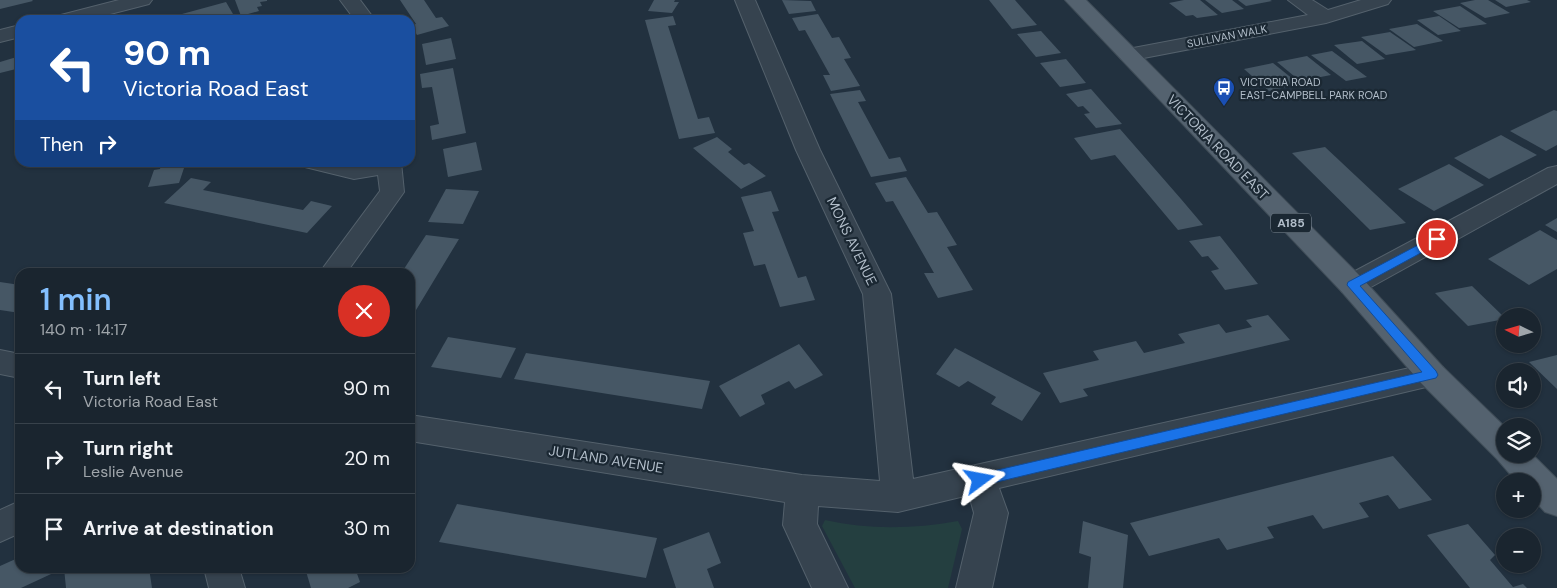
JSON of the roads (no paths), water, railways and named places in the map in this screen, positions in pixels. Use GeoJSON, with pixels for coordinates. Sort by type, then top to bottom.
{"type":"FeatureCollection","features":[{"type":"Feature","properties":{"kind":"main road","name":"VICTORIA ROAD EAST"},"geometry":{"type":"LineString","coordinates":[[1074,0],[1352,285],[1432,375],[1496,439]]}},
{"type":"Feature","properties":{"kind":"main road"},"geometry":{"type":"LineString","coordinates":[[1520,463],[1557,500]]}},
{"type":"Feature","properties":{"kind":"street"},"geometry":{"type":"LineString","coordinates":[[84,15],[142,0]]}},
{"type":"Feature","properties":{"kind":"street"},"geometry":{"type":"LineString","coordinates":[[350,0],[361,15]]}},
{"type":"Feature","properties":{"kind":"street","name":"MONS AVENUE"},"geometry":{"type":"LineString","coordinates":[[746,0],[808,150],[877,294],[898,497]]}},
{"type":"Feature","properties":{"kind":"street"},"geometry":{"type":"LineString","coordinates":[[1298,0],[1326,17]]}},
{"type":"Feature","properties":{"kind":"street","name":"SULLIVAN WALK"},"geometry":{"type":"LineString","coordinates":[[1128,55],[1326,17],[1381,0]]}},
{"type":"Feature","properties":{"kind":"street"},"geometry":{"type":"LineString","coordinates":[[0,36],[15,33]]}},
{"type":"Feature","properties":{"kind":"street"},"geometry":{"type":"LineString","coordinates":[[339,167],[354,170],[372,167]]}},
{"type":"Feature","properties":{"kind":"street"},"geometry":{"type":"LineString","coordinates":[[336,268],[392,192],[390,167]]}},
{"type":"Feature","properties":{"kind":"street"},"geometry":{"type":"LineString","coordinates":[[1352,285],[1557,174]]}},
{"type":"Feature","properties":{"kind":"street"},"geometry":{"type":"LineString","coordinates":[[0,362],[15,365]]}},
{"type":"Feature","properties":{"kind":"street","name":"JUTLAND AVENUE"},"geometry":{"type":"LineString","coordinates":[[415,429],[802,490],[898,497],[980,480],[1432,375]]}},
{"type":"Feature","properties":{"kind":"street"},"geometry":{"type":"LineString","coordinates":[[974,588],[991,513],[980,480]]}},
{"type":"Feature","properties":{"kind":"street"},"geometry":{"type":"LineString","coordinates":[[802,490],[800,525],[830,588]]}},
{"type":"Feature","properties":{"kind":"street"},"geometry":{"type":"LineString","coordinates":[[0,526],[15,519]]}},
{"type":"Feature","properties":{"kind":"street"},"geometry":{"type":"LineString","coordinates":[[223,573],[227,588]]}},
{"type":"Feature","properties":{"kind":"place","name":"VICTORIA ROAD EAST-CAMPBELL PARK ROAD"},"geometry":{"type":"Point","coordinates":[1224,107]}}]}
